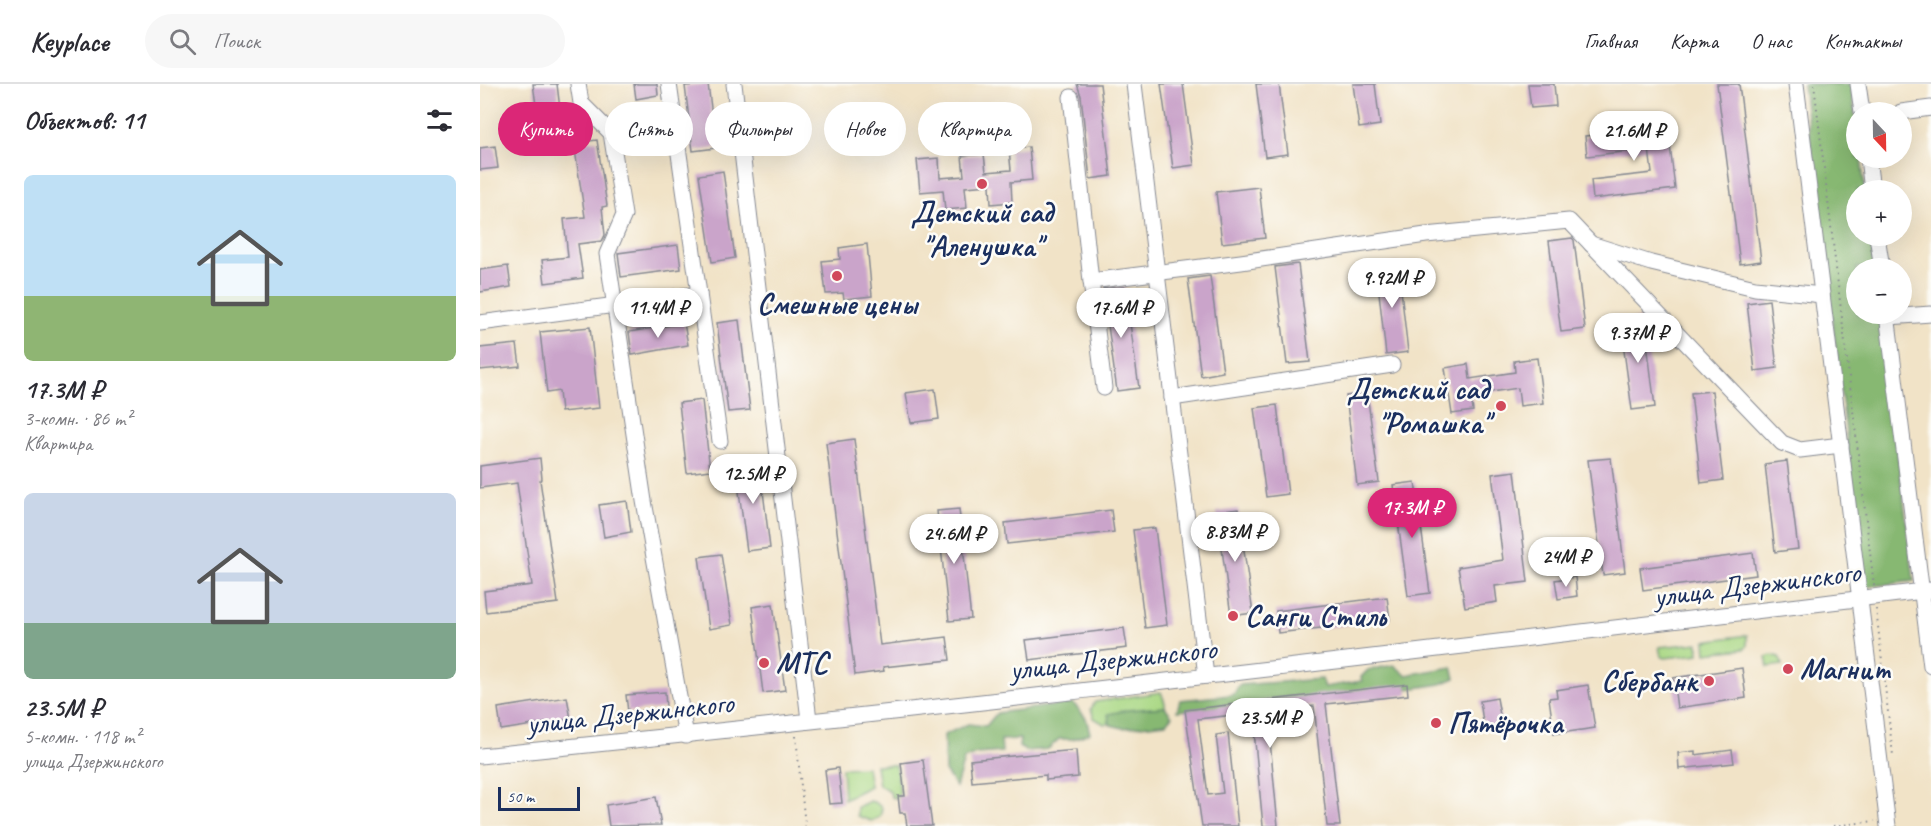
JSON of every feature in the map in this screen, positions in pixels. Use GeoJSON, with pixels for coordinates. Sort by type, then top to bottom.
{"type":"FeatureCollection","features":[{"type":"Feature","properties":{"kind":"street"},"geometry":{"type":"LineString","coordinates":[[578,84],[581,103],[611,133],[624,215],[607,254],[644,501],[686,735]]}},
{"type":"Feature","properties":{"kind":"street"},"geometry":{"type":"LineString","coordinates":[[669,84],[720,441]]}},
{"type":"Feature","properties":{"kind":"street"},"geometry":{"type":"LineString","coordinates":[[734,84],[802,721]]}},
{"type":"Feature","properties":{"kind":"street"},"geometry":{"type":"LineString","coordinates":[[1134,84],[1206,676]]}},
{"type":"Feature","properties":{"kind":"street"},"geometry":{"type":"LineString","coordinates":[[1796,84],[1841,445],[1867,598],[1887,823]]}},
{"type":"Feature","properties":{"kind":"street"},"geometry":{"type":"LineString","coordinates":[[1858,84],[1861,102]]}},
{"type":"Feature","properties":{"kind":"street"},"geometry":{"type":"LineString","coordinates":[[1071,97],[1104,388]]}},
{"type":"Feature","properties":{"kind":"street"},"geometry":{"type":"LineString","coordinates":[[1912,111],[1931,108]]}},
{"type":"Feature","properties":{"kind":"street"},"geometry":{"type":"LineString","coordinates":[[1091,281],[1426,235],[1569,221],[1782,443],[1800,450],[1841,445]]}},
{"type":"Feature","properties":{"kind":"street"},"geometry":{"type":"LineString","coordinates":[[1589,244],[1755,288],[1822,295]]}},
{"type":"Feature","properties":{"kind":"street"},"geometry":{"type":"LineString","coordinates":[[480,323],[699,294]]}},
{"type":"Feature","properties":{"kind":"street"},"geometry":{"type":"LineString","coordinates":[[1912,314],[1931,314]]}},
{"type":"Feature","properties":{"kind":"street"},"geometry":{"type":"LineString","coordinates":[[1888,324],[1926,591],[1931,666]]}},
{"type":"Feature","properties":{"kind":"street"},"geometry":{"type":"LineString","coordinates":[[1172,398],[1392,365]]}},
{"type":"Feature","properties":{"kind":"street","name":"улица Дзержинского"},"geometry":{"type":"LineString","coordinates":[[480,756],[1206,676],[1926,591]]}},
{"type":"Feature","properties":{"kind":"path"},"geometry":{"type":"LineString","coordinates":[[1814,84],[1867,598],[1894,760]]}},
{"type":"Feature","properties":{"kind":"path"},"geometry":{"type":"LineString","coordinates":[[802,721],[805,826]]}},
{"type":"Feature","properties":{"kind":"path"},"geometry":{"type":"LineString","coordinates":[[1833,826],[1887,823]]}},
{"type":"Feature","properties":{"kind":"green space"},"geometry":{"type":"Polygon","coordinates":[[[1803,84],[1851,84],[1853,102],[1846,102],[1846,168],[1862,168],[1864,180],[1846,180],[1846,246],[1872,246],[1874,258],[1846,258],[1846,324],[1881,324],[1914,581],[1865,587],[1803,84]]]}},
{"type":"Feature","properties":{"kind":"green space"},"geometry":{"type":"Polygon","coordinates":[[[1747,635],[1747,646],[1744,649],[1706,653],[1705,641],[1747,635]]]}},
{"type":"Feature","properties":{"kind":"green space"},"geometry":{"type":"Polygon","coordinates":[[[1698,643],[1699,654],[1665,658],[1661,656],[1659,647],[1698,643]]]}},
{"type":"Feature","properties":{"kind":"green space"},"geometry":{"type":"Polygon","coordinates":[[[1772,655],[1779,657],[1783,665],[1768,667],[1766,657],[1772,655]]]}},
{"type":"Feature","properties":{"kind":"green space"},"geometry":{"type":"Polygon","coordinates":[[[1394,665],[1406,675],[1452,667],[1455,678],[1441,684],[1415,688],[1177,711],[1180,700],[1231,695],[1239,685],[1321,679],[1325,687],[1362,681],[1361,677],[1368,670],[1394,665]]]}},
{"type":"Feature","properties":{"kind":"green space"},"geometry":{"type":"Polygon","coordinates":[[[1161,692],[1165,703],[1165,716],[1104,724],[1094,718],[1091,709],[1095,702],[1161,692]]]}},
{"type":"Feature","properties":{"kind":"green space"},"geometry":{"type":"Polygon","coordinates":[[[1073,703],[1086,718],[1090,733],[1073,739],[1059,739],[1048,749],[1026,751],[1019,747],[1020,739],[1001,740],[1002,752],[976,754],[964,759],[956,787],[945,771],[944,735],[968,724],[986,726],[997,713],[1073,703]]]}},
{"type":"Feature","properties":{"kind":"green space"},"geometry":{"type":"Polygon","coordinates":[[[1165,707],[1172,716],[1166,723],[1123,728],[1110,725],[1108,714],[1165,707]]]}},
{"type":"Feature","properties":{"kind":"green space"},"geometry":{"type":"Polygon","coordinates":[[[876,765],[896,765],[900,792],[896,798],[891,797],[890,791],[879,785],[876,765]]]}},
{"type":"Feature","properties":{"kind":"green space"},"geometry":{"type":"Polygon","coordinates":[[[867,767],[870,786],[844,799],[842,768],[867,767]]]}},
{"type":"Feature","properties":{"kind":"green space"},"geometry":{"type":"Polygon","coordinates":[[[870,801],[882,808],[880,817],[871,821],[857,816],[857,807],[870,801]]]}},
{"type":"Feature","properties":{"kind":"building"},"geometry":{"type":"Polygon","coordinates":[[[533,84],[557,84],[559,102],[536,102],[533,84]]]}},
{"type":"Feature","properties":{"kind":"building"},"geometry":{"type":"Polygon","coordinates":[[[634,84],[657,84],[658,95],[636,99],[634,84]]]}},
{"type":"Feature","properties":{"kind":"building"},"geometry":{"type":"Polygon","coordinates":[[[708,84],[710,102],[705,102],[705,149],[693,151],[693,102],[687,102],[685,86],[708,84]]]}},
{"type":"Feature","properties":{"kind":"building"},"geometry":{"type":"Polygon","coordinates":[[[1077,84],[1100,84],[1111,176],[1090,179],[1081,96],[1077,84]]]}},
{"type":"Feature","properties":{"kind":"building"},"geometry":{"type":"Polygon","coordinates":[[[1161,84],[1183,84],[1194,165],[1173,168],[1161,84]]]}},
{"type":"Feature","properties":{"kind":"building"},"geometry":{"type":"Polygon","coordinates":[[[1256,84],[1279,84],[1288,154],[1265,157],[1256,84]]]}},
{"type":"Feature","properties":{"kind":"building"},"geometry":{"type":"Polygon","coordinates":[[[1353,84],[1375,84],[1380,125],[1359,128],[1353,84]]]}},
{"type":"Feature","properties":{"kind":"building"},"geometry":{"type":"Polygon","coordinates":[[[1528,84],[1554,84],[1556,106],[1531,108],[1528,84]]]}},
{"type":"Feature","properties":{"kind":"building"},"geometry":{"type":"Polygon","coordinates":[[[1717,84],[1739,84],[1761,261],[1740,264],[1717,84]]]}},
{"type":"Feature","properties":{"kind":"building"},"geometry":{"type":"Polygon","coordinates":[[[1668,128],[1675,189],[1593,199],[1591,180],[1652,173],[1649,149],[1587,156],[1585,136],[1668,128]]]}},
{"type":"Feature","properties":{"kind":"building"},"geometry":{"type":"Polygon","coordinates":[[[597,140],[607,206],[602,207],[605,235],[602,241],[578,244],[583,278],[545,283],[542,260],[568,257],[564,219],[585,217],[576,156],[593,156],[593,141],[597,140]]]}},
{"type":"Feature","properties":{"kind":"building"},"geometry":{"type":"Polygon","coordinates":[[[495,146],[498,168],[480,170],[480,148],[495,146]]]}},
{"type":"Feature","properties":{"kind":"building"},"geometry":{"type":"Polygon","coordinates":[[[962,156],[984,156],[986,172],[1011,170],[1010,156],[1030,156],[1032,180],[1011,182],[1012,202],[991,204],[990,185],[965,187],[967,208],[945,210],[943,190],[920,192],[917,160],[939,158],[940,178],[964,176],[962,156]]]}},
{"type":"Feature","properties":{"kind":"building"},"geometry":{"type":"Polygon","coordinates":[[[723,171],[735,258],[712,262],[699,175],[723,171]]]}},
{"type":"Feature","properties":{"kind":"building"},"geometry":{"type":"Polygon","coordinates":[[[1259,187],[1265,238],[1222,243],[1216,192],[1259,187]]]}},
{"type":"Feature","properties":{"kind":"building"},"geometry":{"type":"Polygon","coordinates":[[[1572,238],[1585,329],[1561,332],[1549,241],[1572,238]]]}},
{"type":"Feature","properties":{"kind":"building"},"geometry":{"type":"Polygon","coordinates":[[[867,244],[872,296],[844,299],[843,293],[826,294],[822,261],[840,259],[839,248],[867,244]]]}},
{"type":"Feature","properties":{"kind":"building"},"geometry":{"type":"Polygon","coordinates":[[[678,245],[681,269],[621,277],[618,253],[678,245]]]}},
{"type":"Feature","properties":{"kind":"building"},"geometry":{"type":"Polygon","coordinates":[[[1398,263],[1408,352],[1386,355],[1376,266],[1398,263]]]}},
{"type":"Feature","properties":{"kind":"building"},"geometry":{"type":"Polygon","coordinates":[[[1298,264],[1310,362],[1287,364],[1275,267],[1298,264]]]}},
{"type":"Feature","properties":{"kind":"building"},"geometry":{"type":"Polygon","coordinates":[[[508,266],[511,287],[480,292],[480,270],[508,266]]]}},
{"type":"Feature","properties":{"kind":"building"},"geometry":{"type":"Polygon","coordinates":[[[1210,276],[1223,372],[1201,376],[1188,279],[1210,276]]]}},
{"type":"Feature","properties":{"kind":"building"},"geometry":{"type":"Polygon","coordinates":[[[1125,287],[1139,388],[1117,391],[1103,289],[1125,287]]]}},
{"type":"Feature","properties":{"kind":"building"},"geometry":{"type":"Polygon","coordinates":[[[1769,300],[1777,368],[1755,371],[1747,303],[1769,300]]]}},
{"type":"Feature","properties":{"kind":"building"},"geometry":{"type":"Polygon","coordinates":[[[1644,318],[1655,407],[1632,410],[1620,321],[1644,318]]]}},
{"type":"Feature","properties":{"kind":"building"},"geometry":{"type":"Polygon","coordinates":[[[739,320],[750,410],[728,412],[717,323],[739,320]]]}},
{"type":"Feature","properties":{"kind":"building"},"geometry":{"type":"Polygon","coordinates":[[[684,323],[688,345],[632,355],[629,332],[684,323]]]}},
{"type":"Feature","properties":{"kind":"building"},"geometry":{"type":"Polygon","coordinates":[[[590,327],[599,408],[561,412],[559,391],[547,393],[540,332],[590,327]]]}},
{"type":"Feature","properties":{"kind":"building"},"geometry":{"type":"Polygon","coordinates":[[[517,344],[520,366],[480,370],[480,348],[517,344]]]}},
{"type":"Feature","properties":{"kind":"building"},"geometry":{"type":"Polygon","coordinates":[[[1537,358],[1543,403],[1520,406],[1518,388],[1471,395],[1473,411],[1452,414],[1445,368],[1468,364],[1470,379],[1515,372],[1514,361],[1537,358]]]}},
{"type":"Feature","properties":{"kind":"building"},"geometry":{"type":"Polygon","coordinates":[[[935,389],[939,419],[911,423],[906,393],[935,389]]]}},
{"type":"Feature","properties":{"kind":"building"},"geometry":{"type":"Polygon","coordinates":[[[1712,391],[1723,480],[1701,483],[1691,393],[1712,391]]]}},
{"type":"Feature","properties":{"kind":"building"},"geometry":{"type":"Polygon","coordinates":[[[1367,393],[1379,482],[1357,485],[1346,396],[1367,393]]]}},
{"type":"Feature","properties":{"kind":"building"},"geometry":{"type":"Polygon","coordinates":[[[702,400],[710,470],[687,473],[679,403],[702,400]]]}},
{"type":"Feature","properties":{"kind":"building"},"geometry":{"type":"Polygon","coordinates":[[[1277,405],[1288,494],[1266,497],[1254,408],[1277,405]]]}},
{"type":"Feature","properties":{"kind":"building"},"geometry":{"type":"Polygon","coordinates":[[[854,439],[880,645],[947,637],[950,660],[883,667],[884,671],[855,675],[826,443],[854,439]]]}},
{"type":"Feature","properties":{"kind":"building"},"geometry":{"type":"Polygon","coordinates":[[[540,458],[542,479],[540,480],[558,603],[486,612],[484,591],[532,585],[517,483],[480,488],[480,466],[540,458]]]}},
{"type":"Feature","properties":{"kind":"building"},"geometry":{"type":"Polygon","coordinates":[[[1611,458],[1625,572],[1603,575],[1588,460],[1611,458]]]}},
{"type":"Feature","properties":{"kind":"building"},"geometry":{"type":"Polygon","coordinates":[[[759,459],[770,548],[747,551],[735,462],[759,459]]]}},
{"type":"Feature","properties":{"kind":"building"},"geometry":{"type":"Polygon","coordinates":[[[1787,461],[1798,549],[1775,552],[1765,464],[1787,461]]]}},
{"type":"Feature","properties":{"kind":"building"},"geometry":{"type":"Polygon","coordinates":[[[1515,471],[1528,582],[1495,586],[1497,602],[1465,607],[1458,567],[1503,560],[1492,474],[1515,471]]]}},
{"type":"Feature","properties":{"kind":"building"},"geometry":{"type":"Polygon","coordinates":[[[1415,482],[1430,593],[1408,596],[1393,485],[1415,482]]]}},
{"type":"Feature","properties":{"kind":"building"},"geometry":{"type":"Polygon","coordinates":[[[627,501],[631,532],[604,537],[599,505],[627,501]]]}},
{"type":"Feature","properties":{"kind":"building"},"geometry":{"type":"Polygon","coordinates":[[[959,509],[971,619],[949,621],[937,511],[959,509]]]}},
{"type":"Feature","properties":{"kind":"building"},"geometry":{"type":"Polygon","coordinates":[[[1238,509],[1253,613],[1231,616],[1217,512],[1238,509]]]}},
{"type":"Feature","properties":{"kind":"building"},"geometry":{"type":"Polygon","coordinates":[[[1111,510],[1114,532],[1007,544],[1005,523],[1111,510]]]}},
{"type":"Feature","properties":{"kind":"building"},"geometry":{"type":"Polygon","coordinates":[[[1155,528],[1167,625],[1145,628],[1133,530],[1155,528]]]}},
{"type":"Feature","properties":{"kind":"building"},"geometry":{"type":"Polygon","coordinates":[[[1753,553],[1756,575],[1643,590],[1640,568],[1753,553]]]}},
{"type":"Feature","properties":{"kind":"building"},"geometry":{"type":"Polygon","coordinates":[[[721,554],[732,625],[709,629],[699,557],[721,554]]]}},
{"type":"Feature","properties":{"kind":"building"},"geometry":{"type":"Polygon","coordinates":[[[1575,577],[1577,596],[1558,599],[1555,580],[1575,577]]]}},
{"type":"Feature","properties":{"kind":"building"},"geometry":{"type":"Polygon","coordinates":[[[1387,597],[1390,620],[1278,633],[1276,611],[1387,597]]]}},
{"type":"Feature","properties":{"kind":"building"},"geometry":{"type":"Polygon","coordinates":[[[773,604],[785,690],[763,693],[752,607],[773,604]]]}},
{"type":"Feature","properties":{"kind":"building"},"geometry":{"type":"Polygon","coordinates":[[[1124,628],[1127,648],[1029,660],[1026,640],[1124,628]]]}},
{"type":"Feature","properties":{"kind":"building"},"geometry":{"type":"Polygon","coordinates":[[[1742,668],[1746,698],[1677,708],[1673,678],[1742,668]]]}},
{"type":"Feature","properties":{"kind":"building"},"geometry":{"type":"Polygon","coordinates":[[[1407,684],[1408,695],[1326,704],[1340,826],[1327,826],[1314,706],[1198,719],[1208,795],[1223,793],[1216,735],[1228,733],[1238,826],[1202,826],[1185,710],[1407,684]]]}},
{"type":"Feature","properties":{"kind":"building"},"geometry":{"type":"Polygon","coordinates":[[[1588,685],[1595,728],[1554,734],[1549,698],[1557,697],[1556,690],[1588,685]]]}},
{"type":"Feature","properties":{"kind":"building"},"geometry":{"type":"Polygon","coordinates":[[[665,692],[666,708],[628,712],[626,695],[665,692]]]}},
{"type":"Feature","properties":{"kind":"building"},"geometry":{"type":"Polygon","coordinates":[[[567,697],[571,719],[501,730],[498,708],[567,697]]]}},
{"type":"Feature","properties":{"kind":"building"},"geometry":{"type":"Polygon","coordinates":[[[1497,698],[1502,726],[1484,729],[1480,701],[1497,698]]]}},
{"type":"Feature","properties":{"kind":"building"},"geometry":{"type":"Polygon","coordinates":[[[1269,730],[1278,826],[1263,826],[1254,731],[1269,730]]]}},
{"type":"Feature","properties":{"kind":"building"},"geometry":{"type":"Polygon","coordinates":[[[1076,750],[1078,777],[1046,780],[1046,775],[972,782],[970,760],[1076,750]]]}},
{"type":"Feature","properties":{"kind":"building"},"geometry":{"type":"Polygon","coordinates":[[[1732,750],[1734,763],[1679,769],[1678,753],[1695,751],[1695,755],[1732,750]]]}},
{"type":"Feature","properties":{"kind":"building"},"geometry":{"type":"Polygon","coordinates":[[[923,760],[932,826],[907,826],[905,813],[900,813],[898,796],[905,796],[901,763],[923,760]]]}},
{"type":"Feature","properties":{"kind":"building"},"geometry":{"type":"Polygon","coordinates":[[[838,768],[842,803],[829,804],[825,770],[838,768]]]}},
{"type":"Feature","properties":{"kind":"building"},"geometry":{"type":"Polygon","coordinates":[[[656,797],[661,825],[609,826],[606,805],[656,797]]]}},
{"type":"Feature","properties":{"kind":"place","name":"Детский сад \"Аленушка\""},"geometry":{"type":"Point","coordinates":[982,184]}},
{"type":"Feature","properties":{"kind":"place","name":"Смешные цены"},"geometry":{"type":"Point","coordinates":[837,276]}},
{"type":"Feature","properties":{"kind":"place","name":"Детский сад \"Ромашка\""},"geometry":{"type":"Point","coordinates":[1501,406]}},
{"type":"Feature","properties":{"kind":"place","name":"Санги Стиль"},"geometry":{"type":"Point","coordinates":[1233,616]}},
{"type":"Feature","properties":{"kind":"place","name":"МТС"},"geometry":{"type":"Point","coordinates":[764,663]}},
{"type":"Feature","properties":{"kind":"place","name":"Магнит"},"geometry":{"type":"Point","coordinates":[1788,669]}},
{"type":"Feature","properties":{"kind":"place","name":"Сбербанк"},"geometry":{"type":"Point","coordinates":[1709,681]}},
{"type":"Feature","properties":{"kind":"place","name":"Пятёрочка"},"geometry":{"type":"Point","coordinates":[1436,723]}}]}
